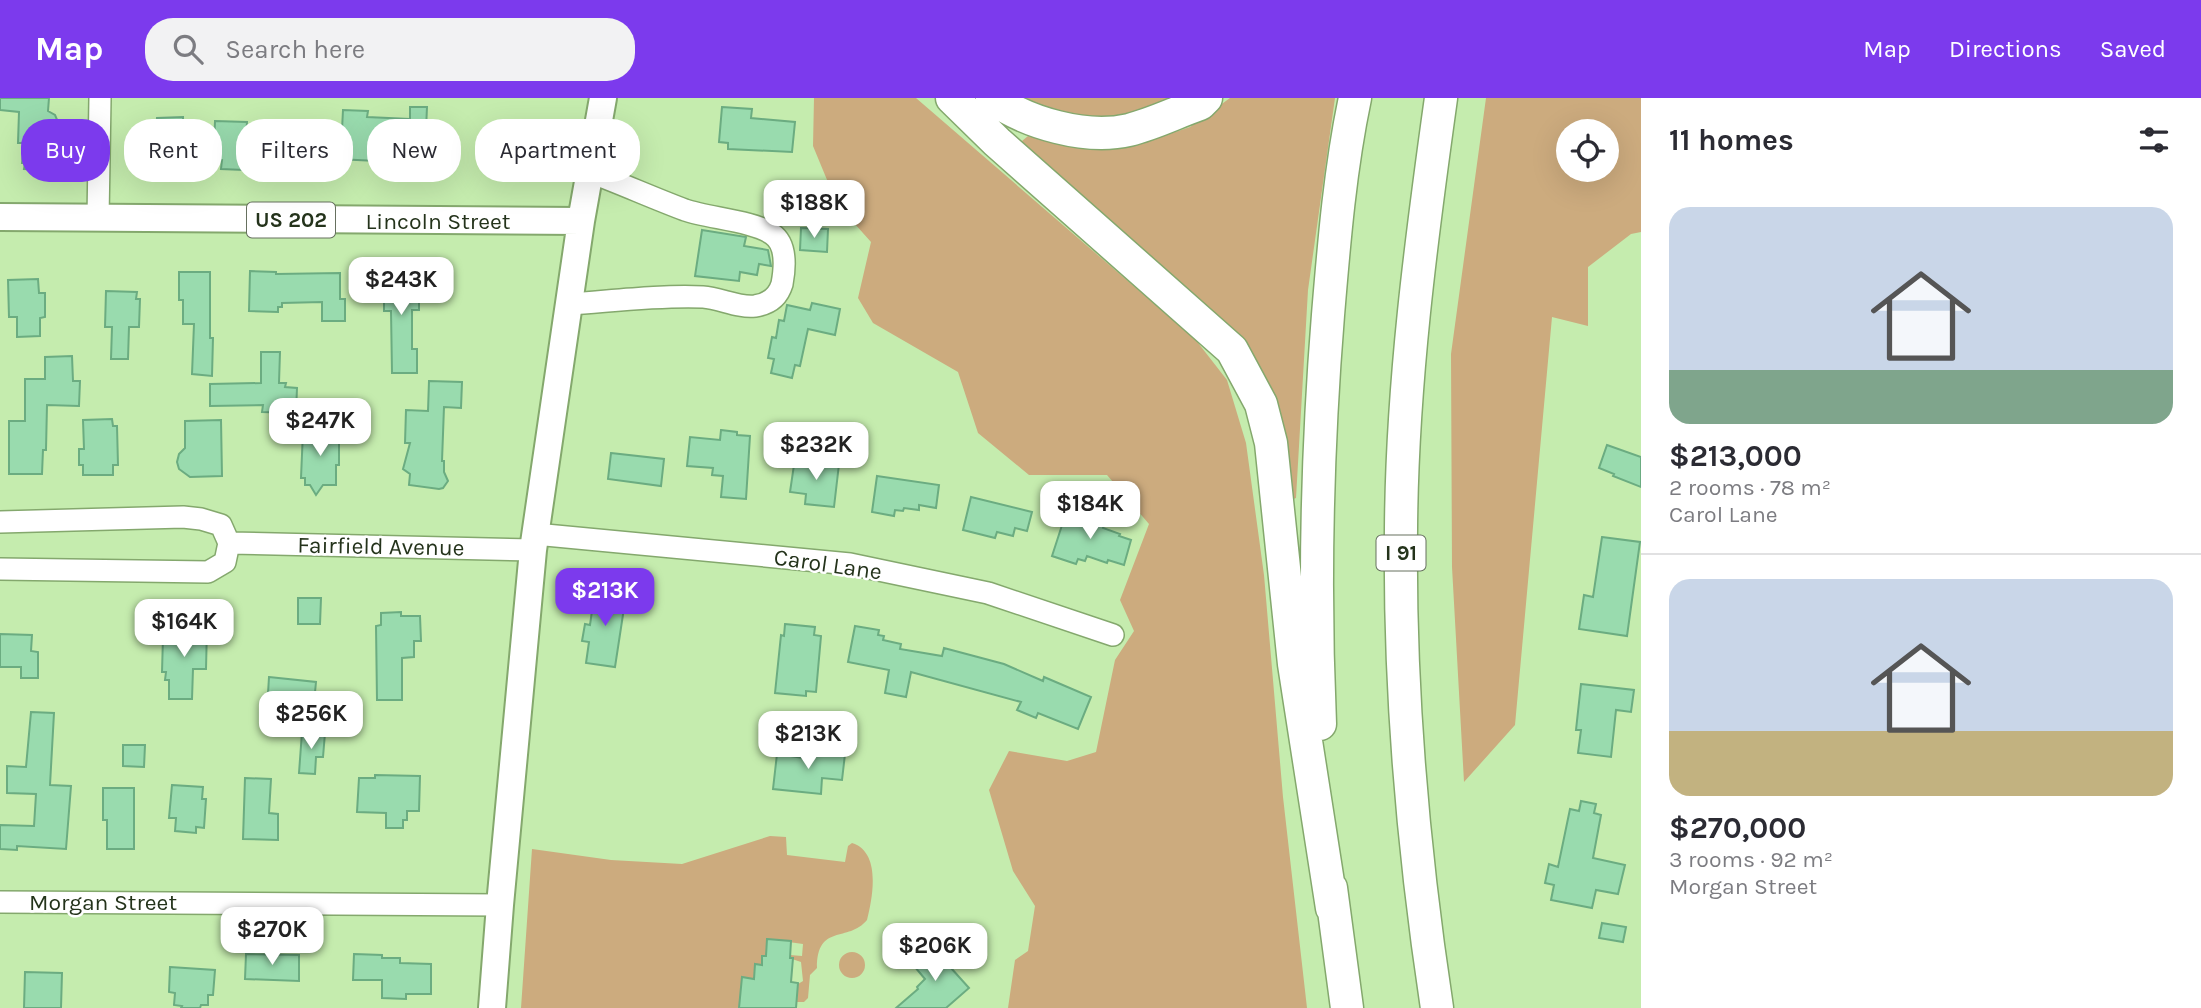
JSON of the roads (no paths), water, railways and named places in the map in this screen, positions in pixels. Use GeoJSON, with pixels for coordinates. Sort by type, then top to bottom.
{"type":"FeatureCollection","features":[{"type":"Feature","properties":{"kind":"highway"},"geometry":{"type":"LineString","coordinates":[[952,98],[997,142],[1232,350],[1261,404],[1271,443],[1294,664],[1348,1008]]}},
{"type":"Feature","properties":{"kind":"highway"},"geometry":{"type":"LineString","coordinates":[[992,98],[1012,112],[1084,134],[1129,130],[1200,104],[1206,98]]}},
{"type":"Feature","properties":{"kind":"highway"},"geometry":{"type":"LineString","coordinates":[[1332,908],[1319,722],[1316,541],[1322,389],[1332,256],[1355,98]]}},
{"type":"Feature","properties":{"kind":"highway","name":"I 91"},"geometry":{"type":"LineString","coordinates":[[1437,1008],[1424,923],[1407,758],[1401,529],[1406,409],[1420,247],[1441,98]]}},
{"type":"Feature","properties":{"kind":"highway"},"geometry":{"type":"LineString","coordinates":[[1407,758],[1458,1008]]}},
{"type":"Feature","properties":{"kind":"main road"},"geometry":{"type":"LineString","coordinates":[[599,119],[603,98]]}},
{"type":"Feature","properties":{"kind":"main road"},"geometry":{"type":"LineString","coordinates":[[492,1008],[534,542],[588,182]]}},
{"type":"Feature","properties":{"kind":"main road","name":"Lincoln Street"},"geometry":{"type":"LineString","coordinates":[[0,217],[582,221]]}},
{"type":"Feature","properties":{"kind":"street"},"geometry":{"type":"LineString","coordinates":[[99,218],[100,98]]}},
{"type":"Feature","properties":{"kind":"street"},"geometry":{"type":"LineString","coordinates":[[569,304],[705,297],[755,306],[770,302],[781,287],[784,272],[783,251],[773,234],[685,210],[615,182]]}},
{"type":"Feature","properties":{"kind":"street"},"geometry":{"type":"LineString","coordinates":[[0,522],[183,517],[221,525],[229,543],[225,562],[208,572],[0,569]]}},
{"type":"Feature","properties":{"kind":"street","name":"Fairfield Avenue"},"geometry":{"type":"LineString","coordinates":[[229,543],[534,542]]}},
{"type":"Feature","properties":{"kind":"street","name":"Carol Lane"},"geometry":{"type":"LineString","coordinates":[[534,542],[850,564],[988,593],[1113,635]]}},
{"type":"Feature","properties":{"kind":"street","name":"Morgan Street"},"geometry":{"type":"LineString","coordinates":[[0,902],[500,905]]}}]}
